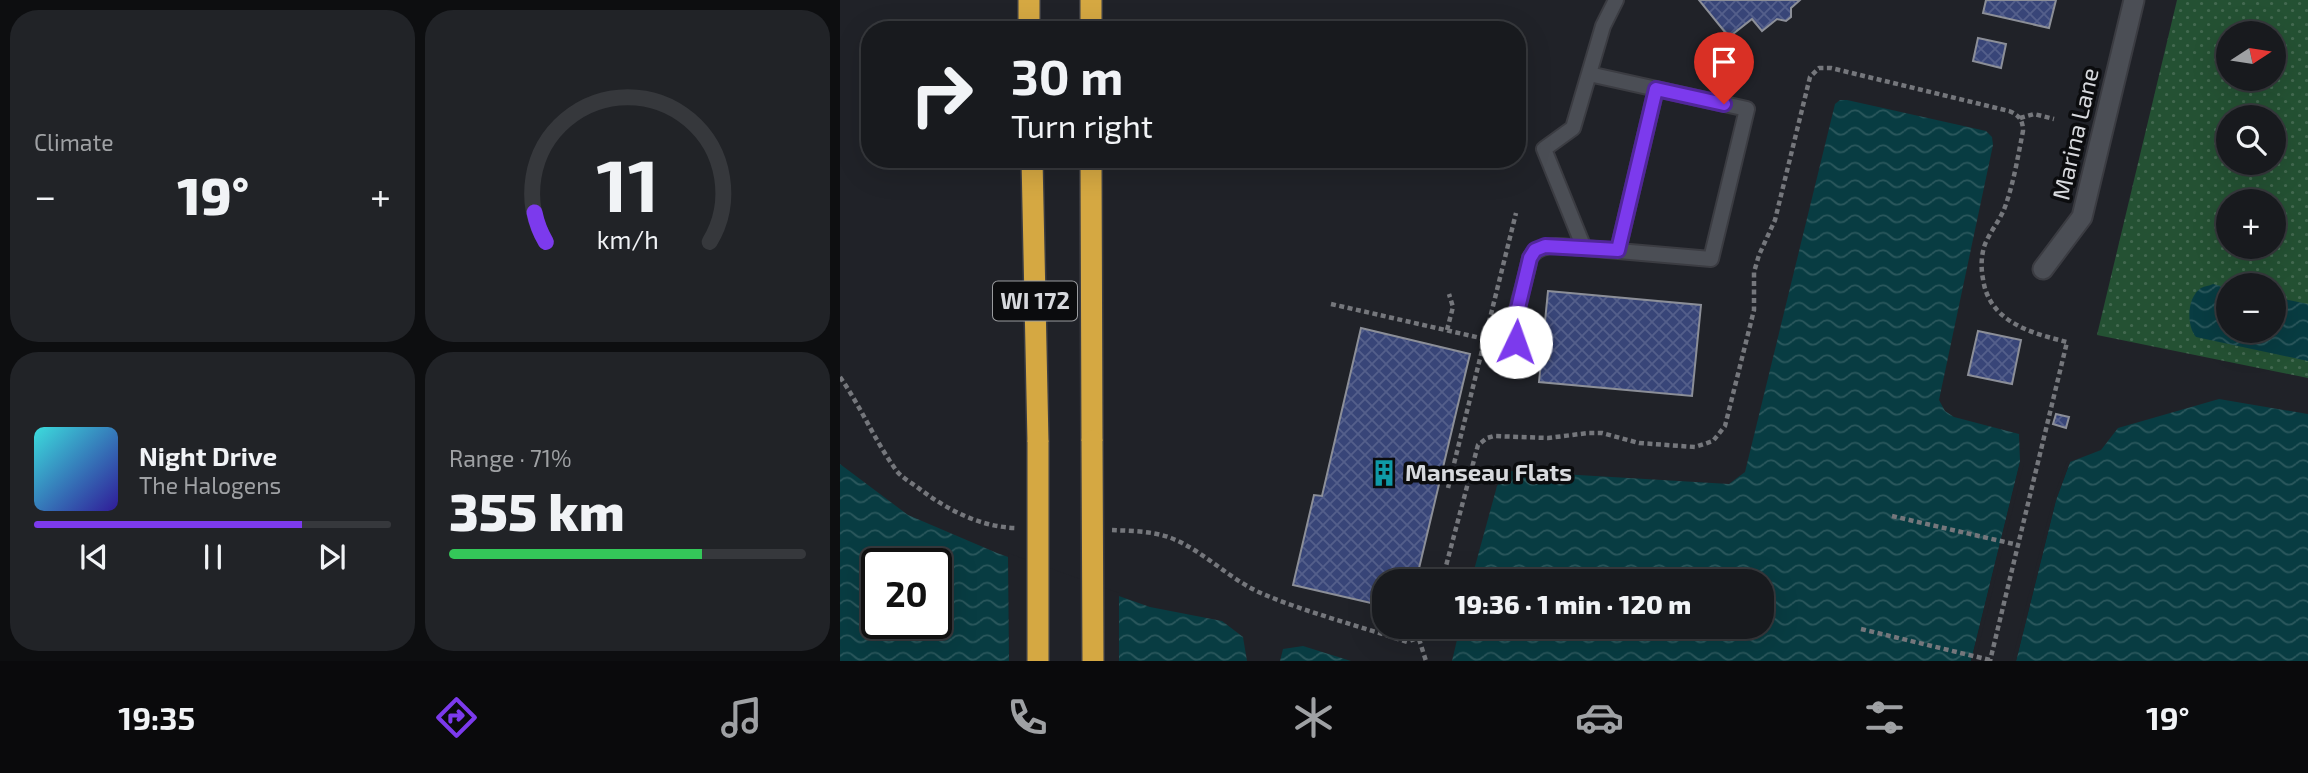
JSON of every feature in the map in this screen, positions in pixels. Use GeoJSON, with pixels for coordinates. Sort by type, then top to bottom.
{"type":"FeatureCollection","features":[{"type":"Feature","properties":{"kind":"highway"},"geometry":{"type":"LineString","coordinates":[[1029,0],[1029,21]]}},
{"type":"Feature","properties":{"kind":"highway"},"geometry":{"type":"LineString","coordinates":[[1091,0],[1091,21]]}},
{"type":"Feature","properties":{"kind":"highway","name":"WI 172"},"geometry":{"type":"LineString","coordinates":[[1032,168],[1038,442],[1038,661]]}},
{"type":"Feature","properties":{"kind":"highway","name":"WI 172"},"geometry":{"type":"LineString","coordinates":[[1091,168],[1093,661]]}},
{"type":"Feature","properties":{"kind":"street","name":"Marina Lane"},"geometry":{"type":"LineString","coordinates":[[2043,269],[2082,217],[2134,0]]}},
{"type":"Feature","properties":{"kind":"lane"},"geometry":{"type":"LineString","coordinates":[[1584,248],[1544,149],[1573,128],[1603,26],[1616,0]]}},
{"type":"Feature","properties":{"kind":"lane"},"geometry":{"type":"LineString","coordinates":[[1542,355],[1523,350],[1516,342],[1513,329],[1530,258],[1535,250],[1545,246],[1711,259],[1747,109],[1589,74]]}},
{"type":"Feature","properties":{"kind":"lane"},"geometry":{"type":"LineString","coordinates":[[1618,250],[1656,89]]}},
{"type":"Feature","properties":{"kind":"path"},"geometry":{"type":"LineString","coordinates":[[1445,569],[1481,441],[1494,436],[1548,438],[1602,433],[1639,443],[1695,447],[1705,445],[1720,435],[1725,426],[1754,310],[1754,272],[1775,220],[1810,77],[1819,68],[1831,68],[1996,108],[2020,118],[2023,131],[2011,188],[1984,248],[1981,267],[1984,287],[1992,304],[2005,318],[2022,328],[2067,342],[1990,660],[1861,629]]}},
{"type":"Feature","properties":{"kind":"path"},"geometry":{"type":"LineString","coordinates":[[2020,118],[2034,114],[2054,119]]}},
{"type":"Feature","properties":{"kind":"path"},"geometry":{"type":"LineString","coordinates":[[1448,488],[1516,213]]}},
{"type":"Feature","properties":{"kind":"path"},"geometry":{"type":"LineString","coordinates":[[1447,330],[1453,307],[1449,294]]}},
{"type":"Feature","properties":{"kind":"path"},"geometry":{"type":"LineString","coordinates":[[1331,304],[1485,339]]}},
{"type":"Feature","properties":{"kind":"path"},"geometry":{"type":"LineString","coordinates":[[1452,474],[1469,478]]}},
{"type":"Feature","properties":{"kind":"path"},"geometry":{"type":"LineString","coordinates":[[1892,516],[2018,544]]}},
{"type":"Feature","properties":{"kind":"path"},"geometry":{"type":"LineString","coordinates":[[1419,639],[1426,661]]}},
{"type":"Feature","properties":{"kind":"green space"},"geometry":{"type":"Polygon","coordinates":[[[2177,0],[2308,0],[2308,378],[2097,335],[2177,0]]]}},
{"type":"Feature","properties":{"kind":"water"},"geometry":{"type":"Polygon","coordinates":[[[1840,100],[1847,100],[1986,131],[1992,137],[1993,145],[1939,400],[1945,411],[1954,417],[2019,434],[2020,462],[1971,661],[1452,661],[1457,639],[1774,639],[1774,569],[1474,569],[1497,486],[1510,471],[1729,484],[1745,472],[1835,104],[1840,100]]]}},
{"type":"Feature","properties":{"kind":"water"},"geometry":{"type":"Polygon","coordinates":[[[2216,285],[2216,341],[2196,337],[2189,319],[2193,298],[2201,288],[2216,285]]]}},
{"type":"Feature","properties":{"kind":"water"},"geometry":{"type":"Polygon","coordinates":[[[2286,300],[2308,304],[2308,361],[2224,343],[2286,343],[2286,300]]]}},
{"type":"Feature","properties":{"kind":"water"},"geometry":{"type":"Polygon","coordinates":[[[2219,399],[2308,414],[2308,661],[2016,661],[2056,500],[2070,462],[2101,450],[2118,428],[2219,399]]]}},
{"type":"Feature","properties":{"kind":"water"},"geometry":{"type":"Polygon","coordinates":[[[840,464],[908,515],[997,553],[1150,607],[1222,621],[1243,637],[1247,661],[840,661],[840,464]]]}},
{"type":"Feature","properties":{"kind":"water"},"geometry":{"type":"Polygon","coordinates":[[[1303,646],[1351,661],[1280,661],[1283,649],[1303,646]]]}},
{"type":"Feature","properties":{"kind":"pier"},"geometry":{"type":"Polygon","coordinates":[[[2020,448],[2024,449],[2024,463],[1975,661],[1971,661],[2020,462],[2020,448]]]}},
{"type":"Feature","properties":{"kind":"pier"},"geometry":{"type":"Polygon","coordinates":[[[2067,461],[2070,462],[2056,500],[2016,661],[2012,661],[2053,499],[2067,461]]]}},
{"type":"Feature","properties":{"kind":"pier"},"geometry":{"type":"Polygon","coordinates":[[[1008,553],[1119,593],[1119,661],[1009,661],[1008,553]]]}},
{"type":"Feature","properties":{"kind":"building"},"geometry":{"type":"Polygon","coordinates":[[[1699,0],[1800,0],[1791,8],[1791,17],[1786,21],[1777,19],[1762,31],[1752,19],[1729,37],[1699,0]]]}},
{"type":"Feature","properties":{"kind":"building"},"geometry":{"type":"Polygon","coordinates":[[[1986,0],[2056,0],[2049,28],[1983,13],[1986,0]]]}},
{"type":"Feature","properties":{"kind":"building"},"geometry":{"type":"Polygon","coordinates":[[[1978,38],[2006,44],[2001,68],[1973,61],[1978,38]]]}},
{"type":"Feature","properties":{"kind":"building"},"geometry":{"type":"Polygon","coordinates":[[[1548,291],[1701,305],[1692,396],[1539,382],[1548,291]]]}},
{"type":"Feature","properties":{"kind":"building","name":"Manseau Flats"},"geometry":{"type":"Polygon","coordinates":[[[1361,328],[1470,354],[1419,569],[1372,569],[1372,603],[1293,585],[1314,495],[1322,496],[1361,328]]]}},
{"type":"Feature","properties":{"kind":"building"},"geometry":{"type":"Polygon","coordinates":[[[1978,331],[2021,340],[2012,384],[1968,375],[1978,331]]]}},
{"type":"Feature","properties":{"kind":"building"},"geometry":{"type":"Polygon","coordinates":[[[2056,414],[2069,417],[2066,428],[2053,424],[2056,414]]]}},
{"type":"Feature","properties":{"kind":"place","name":"Manseau Flats"},"geometry":{"type":"Point","coordinates":[1384,473]}},
{"type":"Feature","properties":{"kind":"route"},"geometry":{"type":"LineString","coordinates":[[1516,342],[1513,329],[1530,258],[1535,250],[1545,246],[1618,250],[1656,89],[1724,104]]}}]}
